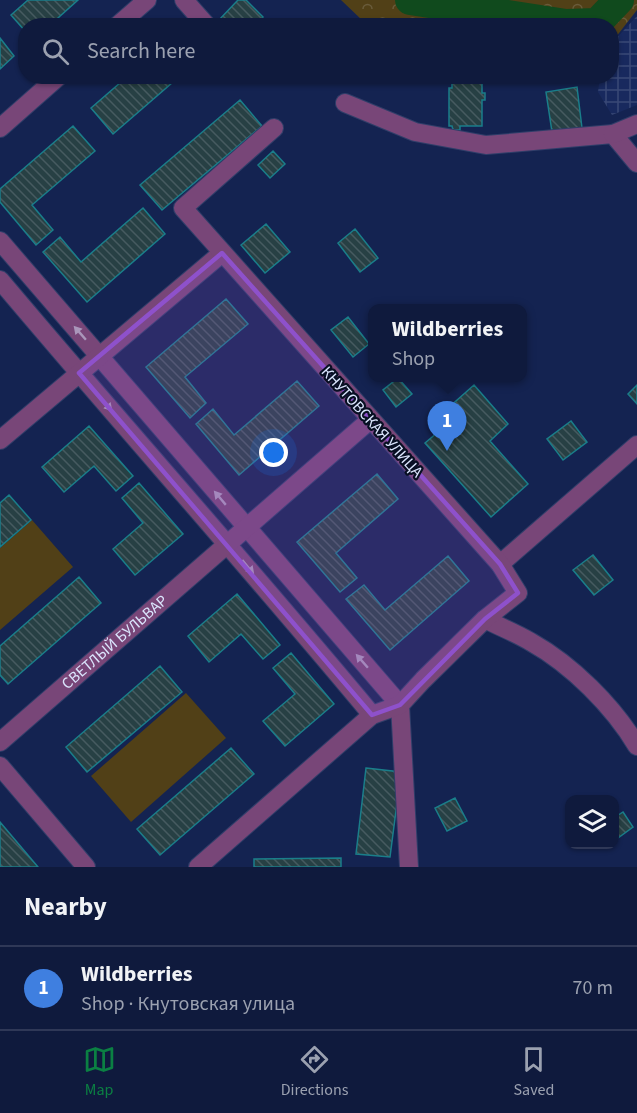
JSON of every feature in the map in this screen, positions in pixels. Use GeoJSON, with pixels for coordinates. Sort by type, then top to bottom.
{"type":"FeatureCollection","features":[{"type":"Feature","properties":{"kind":"street"},"geometry":{"type":"LineString","coordinates":[[126,18],[147,0]]}},
{"type":"Feature","properties":{"kind":"street"},"geometry":{"type":"LineString","coordinates":[[184,0],[200,18]]}},
{"type":"Feature","properties":{"kind":"street"},"geometry":{"type":"LineString","coordinates":[[0,128],[50,84]]}},
{"type":"Feature","properties":{"kind":"street"},"geometry":{"type":"LineString","coordinates":[[345,103],[416,132],[486,145],[613,134],[637,124]]}},
{"type":"Feature","properties":{"kind":"street","name":"КНУТОВСКАЯ УЛИЦА"},"geometry":{"type":"LineString","coordinates":[[274,128],[183,208],[500,564],[518,593],[485,619]]}},
{"type":"Feature","properties":{"kind":"street"},"geometry":{"type":"LineString","coordinates":[[613,134],[637,163]]}},
{"type":"Feature","properties":{"kind":"street"},"geometry":{"type":"LineString","coordinates":[[0,241],[400,705],[409,867]]}},
{"type":"Feature","properties":{"kind":"street"},"geometry":{"type":"LineString","coordinates":[[0,440],[222,254]]}},
{"type":"Feature","properties":{"kind":"street"},"geometry":{"type":"LineString","coordinates":[[0,280],[228,543],[372,715]]}},
{"type":"Feature","properties":{"kind":"street","name":"СВЕТЛЫЙ БУЛЬВАР"},"geometry":{"type":"LineString","coordinates":[[0,742],[370,420]]}},
{"type":"Feature","properties":{"kind":"street"},"geometry":{"type":"LineString","coordinates":[[500,564],[637,445]]}},
{"type":"Feature","properties":{"kind":"street"},"geometry":{"type":"LineString","coordinates":[[198,867],[372,715],[400,705],[485,619],[531,642],[569,667],[624,725],[637,746]]}},
{"type":"Feature","properties":{"kind":"street"},"geometry":{"type":"LineString","coordinates":[[0,766],[86,867]]}},
{"type":"Feature","properties":{"kind":"highlighted area"},"geometry":{"type":"Polygon","coordinates":[[[222,253],[500,564],[518,593],[485,619],[400,705],[372,715],[79,373],[222,253]]]}},
{"type":"Feature","properties":{"kind":"shaded area"},"geometry":{"type":"Polygon","coordinates":[[[637,16],[637,105],[612,115],[598,92],[599,84],[619,84],[619,35],[637,16]]]}},
{"type":"Feature","properties":{"kind":"green space"},"geometry":{"type":"Polygon","coordinates":[[[341,0],[637,0],[637,10],[619,33],[619,18],[360,18],[341,0]]]}},
{"type":"Feature","properties":{"kind":"green space"},"geometry":{"type":"Polygon","coordinates":[[[32,520],[73,567],[0,630],[0,548],[32,520]]]}},
{"type":"Feature","properties":{"kind":"green space"},"geometry":{"type":"Polygon","coordinates":[[[186,693],[226,738],[131,822],[91,776],[186,693]]]}},
{"type":"Feature","properties":{"kind":"building"},"geometry":{"type":"Polygon","coordinates":[[[28,0],[78,0],[58,18],[18,18],[18,23],[11,15],[28,0]]]}},
{"type":"Feature","properties":{"kind":"building"},"geometry":{"type":"Polygon","coordinates":[[[238,0],[246,0],[263,17],[262,18],[221,18],[238,0]]]}},
{"type":"Feature","properties":{"kind":"building"},"geometry":{"type":"Polygon","coordinates":[[[0,38],[14,56],[0,69],[0,38]]]}},
{"type":"Feature","properties":{"kind":"building"},"geometry":{"type":"Polygon","coordinates":[[[119,84],[171,84],[113,134],[91,108],[119,84]]]}},
{"type":"Feature","properties":{"kind":"building"},"geometry":{"type":"Polygon","coordinates":[[[452,84],[482,84],[485,100],[482,100],[482,126],[460,126],[460,130],[453,130],[452,126],[449,126],[449,88],[452,88],[452,84]]]}},
{"type":"Feature","properties":{"kind":"building"},"geometry":{"type":"Polygon","coordinates":[[[577,87],[582,128],[552,132],[546,92],[577,87]]]}},
{"type":"Feature","properties":{"kind":"building"},"geometry":{"type":"Polygon","coordinates":[[[240,100],[262,126],[162,210],[140,185],[240,100]]]}},
{"type":"Feature","properties":{"kind":"building"},"geometry":{"type":"Polygon","coordinates":[[[73,126],[95,151],[32,205],[53,230],[36,245],[0,202],[0,189],[73,126]]]}},
{"type":"Feature","properties":{"kind":"building"},"geometry":{"type":"Polygon","coordinates":[[[273,151],[285,164],[270,178],[258,165],[273,151]]]}},
{"type":"Feature","properties":{"kind":"building"},"geometry":{"type":"Polygon","coordinates":[[[143,208],[165,234],[87,302],[43,252],[60,237],[81,262],[143,208]]]}},
{"type":"Feature","properties":{"kind":"building"},"geometry":{"type":"Polygon","coordinates":[[[266,224],[290,252],[265,273],[241,245],[266,224]]]}},
{"type":"Feature","properties":{"kind":"building"},"geometry":{"type":"Polygon","coordinates":[[[355,229],[378,258],[360,272],[338,243],[355,229]]]}},
{"type":"Feature","properties":{"kind":"building"},"geometry":{"type":"Polygon","coordinates":[[[226,299],[248,324],[185,377],[206,403],[190,418],[146,367],[226,299]]]}},
{"type":"Feature","properties":{"kind":"building"},"geometry":{"type":"Polygon","coordinates":[[[348,317],[368,345],[353,357],[331,330],[348,317]]]}},
{"type":"Feature","properties":{"kind":"building"},"geometry":{"type":"Polygon","coordinates":[[[297,381],[319,406],[239,475],[196,424],[213,409],[234,435],[297,381]]]}},
{"type":"Feature","properties":{"kind":"building"},"geometry":{"type":"Polygon","coordinates":[[[393,382],[402,382],[412,394],[396,407],[383,390],[393,382]]]}},
{"type":"Feature","properties":{"kind":"building"},"geometry":{"type":"Polygon","coordinates":[[[474,385],[508,424],[490,441],[528,484],[491,517],[425,443],[438,432],[430,424],[474,385]]]}},
{"type":"Feature","properties":{"kind":"building"},"geometry":{"type":"Polygon","coordinates":[[[637,385],[637,404],[628,394],[637,385]]]}},
{"type":"Feature","properties":{"kind":"building"},"geometry":{"type":"Polygon","coordinates":[[[571,421],[587,442],[563,460],[547,439],[571,421]]]}},
{"type":"Feature","properties":{"kind":"building"},"geometry":{"type":"Polygon","coordinates":[[[89,426],[133,476],[116,491],[94,466],[64,492],[42,467],[89,426]]]}},
{"type":"Feature","properties":{"kind":"building"},"geometry":{"type":"Polygon","coordinates":[[[377,474],[398,499],[336,553],[357,578],[340,592],[297,542],[377,474]]]}},
{"type":"Feature","properties":{"kind":"building"},"geometry":{"type":"Polygon","coordinates":[[[139,483],[183,534],[135,575],[113,549],[143,523],[122,498],[139,483]]]}},
{"type":"Feature","properties":{"kind":"building"},"geometry":{"type":"Polygon","coordinates":[[[9,495],[31,520],[0,547],[0,503],[9,495]]]}},
{"type":"Feature","properties":{"kind":"building"},"geometry":{"type":"Polygon","coordinates":[[[593,555],[613,580],[594,595],[573,570],[593,555]]]}},
{"type":"Feature","properties":{"kind":"building"},"geometry":{"type":"Polygon","coordinates":[[[448,556],[469,581],[390,650],[346,599],[364,585],[385,610],[448,556]]]}},
{"type":"Feature","properties":{"kind":"building"},"geometry":{"type":"Polygon","coordinates":[[[79,577],[101,603],[8,684],[0,675],[0,646],[79,577]]]}},
{"type":"Feature","properties":{"kind":"building"},"geometry":{"type":"Polygon","coordinates":[[[237,594],[280,645],[263,659],[241,634],[209,662],[188,636],[237,594]]]}},
{"type":"Feature","properties":{"kind":"building"},"geometry":{"type":"Polygon","coordinates":[[[291,653],[334,704],[285,746],[263,721],[295,694],[273,668],[291,653]]]}},
{"type":"Feature","properties":{"kind":"building"},"geometry":{"type":"Polygon","coordinates":[[[160,666],[182,692],[87,772],[66,747],[160,666]]]}},
{"type":"Feature","properties":{"kind":"building"},"geometry":{"type":"Polygon","coordinates":[[[231,748],[254,774],[160,855],[137,829],[231,748]]]}},
{"type":"Feature","properties":{"kind":"building"},"geometry":{"type":"Polygon","coordinates":[[[366,768],[401,772],[390,857],[356,854],[366,768]]]}},
{"type":"Feature","properties":{"kind":"building"},"geometry":{"type":"Polygon","coordinates":[[[455,798],[467,821],[447,831],[435,808],[455,798]]]}},
{"type":"Feature","properties":{"kind":"building"},"geometry":{"type":"Polygon","coordinates":[[[623,812],[633,827],[619,837],[619,815],[623,812]]]}},
{"type":"Feature","properties":{"kind":"building"},"geometry":{"type":"Polygon","coordinates":[[[0,822],[38,867],[0,867],[0,822]]]}},
{"type":"Feature","properties":{"kind":"building"},"geometry":{"type":"Polygon","coordinates":[[[341,858],[341,867],[254,867],[254,859],[341,858]]]}},
{"type":"Feature","properties":{"kind":"waterway"},"geometry":{"type":"LineString","coordinates":[[410,0],[527,18]]}},
{"type":"Feature","properties":{"kind":"waterway"},"geometry":{"type":"LineString","coordinates":[[602,18],[619,0]]}},
{"type":"Feature","properties":{"kind":"place","name":"Wildberries"},"geometry":{"type":"Point","coordinates":[447,451]}}]}
